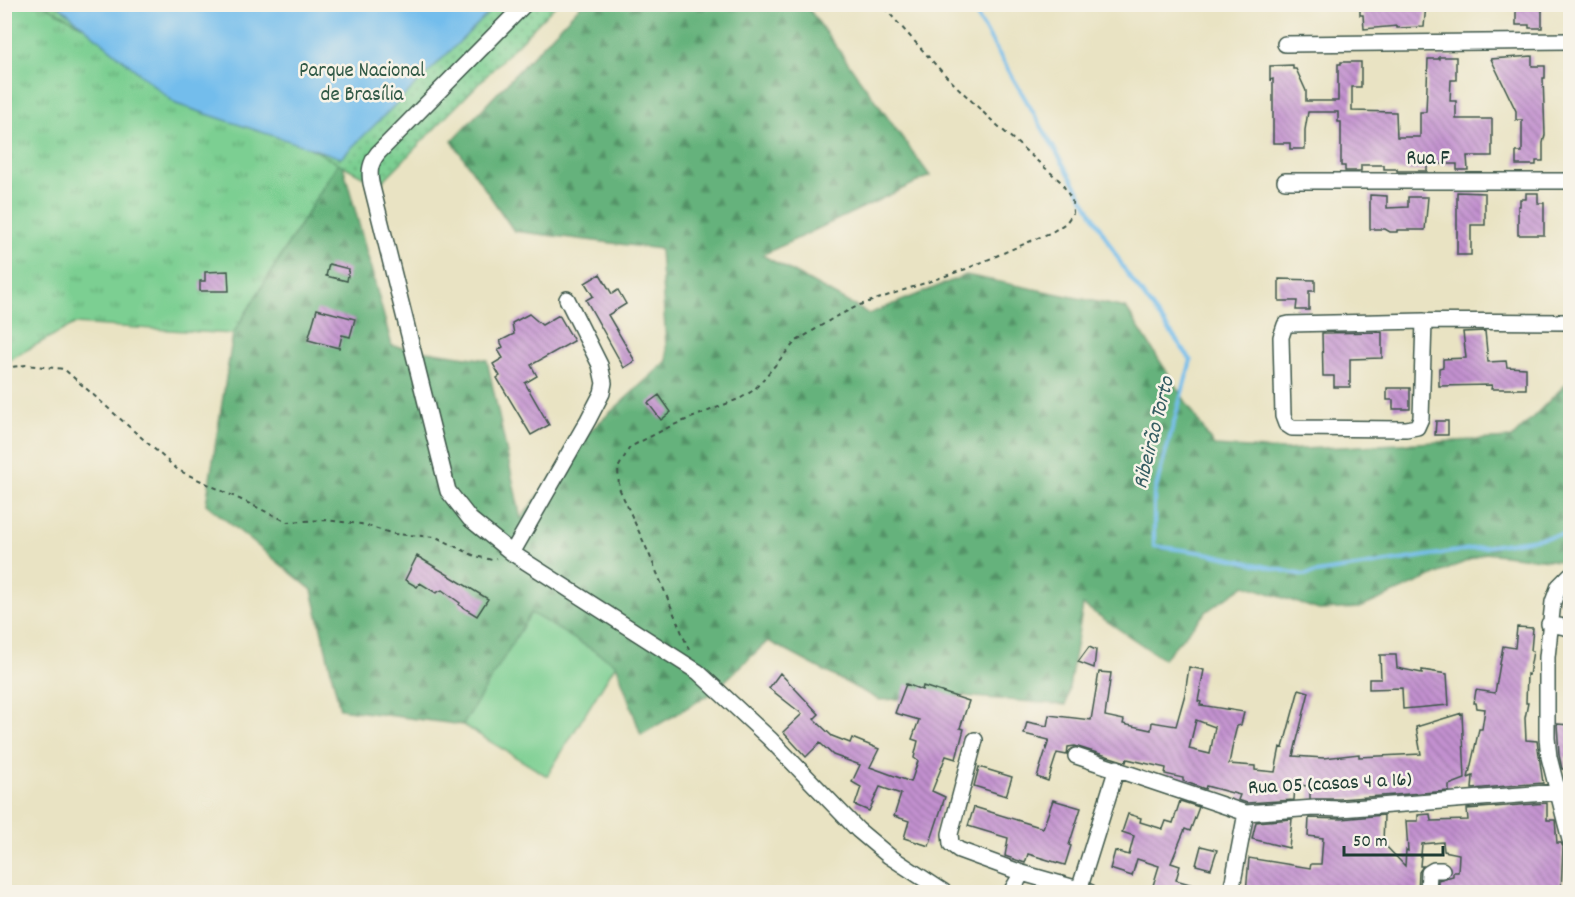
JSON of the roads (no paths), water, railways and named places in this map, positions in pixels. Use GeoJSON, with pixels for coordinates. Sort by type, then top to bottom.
{"type":"FeatureCollection","features":[{"type":"Feature","properties":{"kind":"street"},"geometry":{"type":"LineString","coordinates":[[525,4],[378,153],[372,160],[369,171],[448,491],[470,519],[512,553],[698,672],[770,739],[858,830],[889,856],[944,892]]}},
{"type":"Feature","properties":{"kind":"street"},"geometry":{"type":"LineString","coordinates":[[1285,44],[1570,41]]}},
{"type":"Feature","properties":{"kind":"street","name":"Rua F"},"geometry":{"type":"LineString","coordinates":[[1285,181],[1570,181]]}},
{"type":"Feature","properties":{"kind":"street"},"geometry":{"type":"LineString","coordinates":[[512,553],[602,393],[604,383],[600,365],[567,299]]}},
{"type":"Feature","properties":{"kind":"street"},"geometry":{"type":"LineString","coordinates":[[1424,321],[1421,418],[1417,427],[1406,429],[1292,428],[1286,424],[1283,416],[1281,337],[1285,325],[1424,321],[1570,321]]}},
{"type":"Feature","properties":{"kind":"street"},"geometry":{"type":"LineString","coordinates":[[1570,575],[1559,586],[1553,602],[1547,657],[1549,757],[1570,840]]}},
{"type":"Feature","properties":{"kind":"street"},"geometry":{"type":"LineString","coordinates":[[1549,624],[1570,628]]}},
{"type":"Feature","properties":{"kind":"street"},"geometry":{"type":"LineString","coordinates":[[975,740],[950,834],[951,844],[959,850],[1022,873],[1084,891],[1117,768]]}},
{"type":"Feature","properties":{"kind":"street","name":"Rua 05 (casas 4 a 16)"},"geometry":{"type":"LineString","coordinates":[[1076,756],[1246,813],[1314,808],[1340,809],[1558,792]]}},
{"type":"Feature","properties":{"kind":"street"},"geometry":{"type":"LineString","coordinates":[[1231,892],[1246,813]]}},
{"type":"Feature","properties":{"kind":"street"},"geometry":{"type":"LineString","coordinates":[[1428,892],[1430,873],[1434,870],[1442,870]]}},
{"type":"Feature","properties":{"kind":"street"},"geometry":{"type":"LineString","coordinates":[[1011,892],[1022,873]]}},
{"type":"Feature","properties":{"kind":"water","name":"Parque Nacional de Brasília"},"geometry":{"type":"Polygon","coordinates":[[[497,4],[341,158],[176,104],[58,5],[497,4]]]}},
{"type":"Feature","properties":{"kind":"waterway","name":"Ribeirão Torto"},"geometry":{"type":"LineString","coordinates":[[970,4],[1126,272],[1191,360],[1154,495],[1154,546],[1206,553],[1303,575],[1570,532]]}}]}
